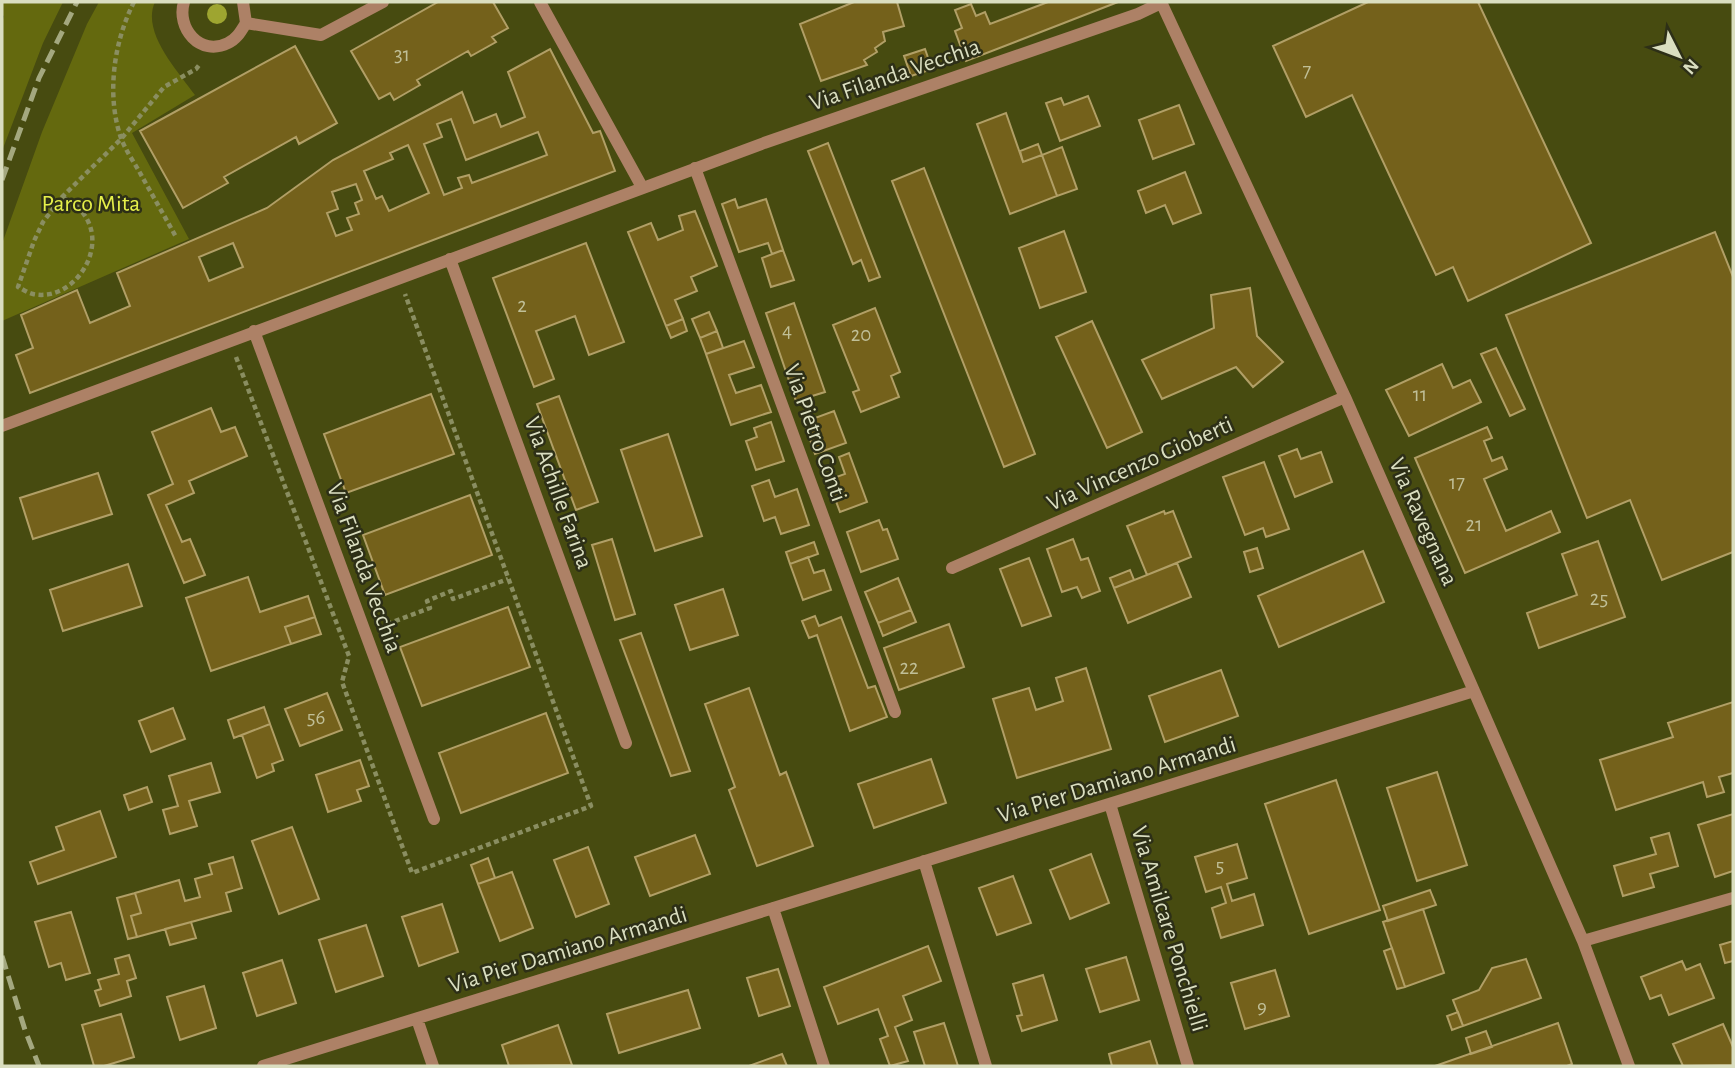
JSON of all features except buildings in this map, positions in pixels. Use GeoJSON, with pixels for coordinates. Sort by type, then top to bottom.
{"type":"FeatureCollection","features":[{"type":"Feature","properties":{"kind":"street"},"geometry":{"type":"LineString","coordinates":[[184,2],[181,12],[183,25],[189,36],[201,44],[213,47],[236,38],[247,23],[243,2]]}},
{"type":"Feature","properties":{"kind":"street"},"geometry":{"type":"LineString","coordinates":[[247,23],[321,35],[383,2]]}},
{"type":"Feature","properties":{"kind":"street"},"geometry":{"type":"LineString","coordinates":[[540,2],[642,187]]}},
{"type":"Feature","properties":{"kind":"street","name":"Via Filanda Vecchia"},"geometry":{"type":"LineString","coordinates":[[2,426],[642,187],[1138,14],[1161,2]]}},
{"type":"Feature","properties":{"kind":"street","name":"Via Ravegnana"},"geometry":{"type":"LineString","coordinates":[[1161,2],[1345,397],[1583,941],[1629,1066]]}},
{"type":"Feature","properties":{"kind":"street","name":"Via Pietro Conti"},"geometry":{"type":"LineString","coordinates":[[695,168],[895,712]]}},
{"type":"Feature","properties":{"kind":"street","name":"Via Achille Farina"},"geometry":{"type":"LineString","coordinates":[[450,259],[626,743]]}},
{"type":"Feature","properties":{"kind":"street","name":"Via Filanda Vecchia"},"geometry":{"type":"LineString","coordinates":[[254,331],[434,819]]}},
{"type":"Feature","properties":{"kind":"street","name":"Via Vincenzo Gioberti"},"geometry":{"type":"LineString","coordinates":[[952,568],[1345,397]]}},
{"type":"Feature","properties":{"kind":"street","name":"Via Pier Damiano Armandi"},"geometry":{"type":"LineString","coordinates":[[263,1066],[1474,691]]}},
{"type":"Feature","properties":{"kind":"street","name":"Via Amilcare Ponchielli"},"geometry":{"type":"LineString","coordinates":[[1110,804],[1188,1066]]}},
{"type":"Feature","properties":{"kind":"street"},"geometry":{"type":"LineString","coordinates":[[925,861],[986,1066]]}},
{"type":"Feature","properties":{"kind":"street"},"geometry":{"type":"LineString","coordinates":[[1583,941],[1733,898]]}},
{"type":"Feature","properties":{"kind":"street"},"geometry":{"type":"LineString","coordinates":[[773,908],[824,1066]]}},
{"type":"Feature","properties":{"kind":"street"},"geometry":{"type":"LineString","coordinates":[[417,1019],[433,1066]]}},
{"type":"Feature","properties":{"kind":"path"},"geometry":{"type":"LineString","coordinates":[[134,2],[121,30],[114,78],[116,114],[121,139],[176,237]]}},
{"type":"Feature","properties":{"kind":"path"},"geometry":{"type":"LineString","coordinates":[[62,197],[80,208],[89,223],[94,239],[92,255],[81,273],[68,285],[50,293],[33,294],[18,286],[43,222],[62,197],[121,139],[164,87],[196,69],[213,47]]}},
{"type":"Feature","properties":{"kind":"path"},"geometry":{"type":"LineString","coordinates":[[230,340],[349,656],[342,682],[412,873],[591,806],[399,278]]}},
{"type":"Feature","properties":{"kind":"path"},"geometry":{"type":"LineString","coordinates":[[387,624],[430,608],[427,601],[451,592],[453,599],[508,579]]}},
{"type":"Feature","properties":{"kind":"green space"},"geometry":{"type":"Polygon","coordinates":[[[2,2],[63,2],[43,43],[2,151],[4,16],[2,2]]]}},
{"type":"Feature","properties":{"kind":"green space","name":"Parco Mita"},"geometry":{"type":"Polygon","coordinates":[[[99,2],[155,2],[152,14],[157,38],[171,63],[195,95],[132,133],[189,239],[2,321],[3,241],[42,132],[87,24],[99,2]]]}},
{"type":"Feature","properties":{"kind":"railway"},"geometry":{"type":"LineString","coordinates":[[2,180],[39,78],[77,2]]}},
{"type":"Feature","properties":{"kind":"railway"},"geometry":{"type":"LineString","coordinates":[[2,956],[39,1066]]}}]}
